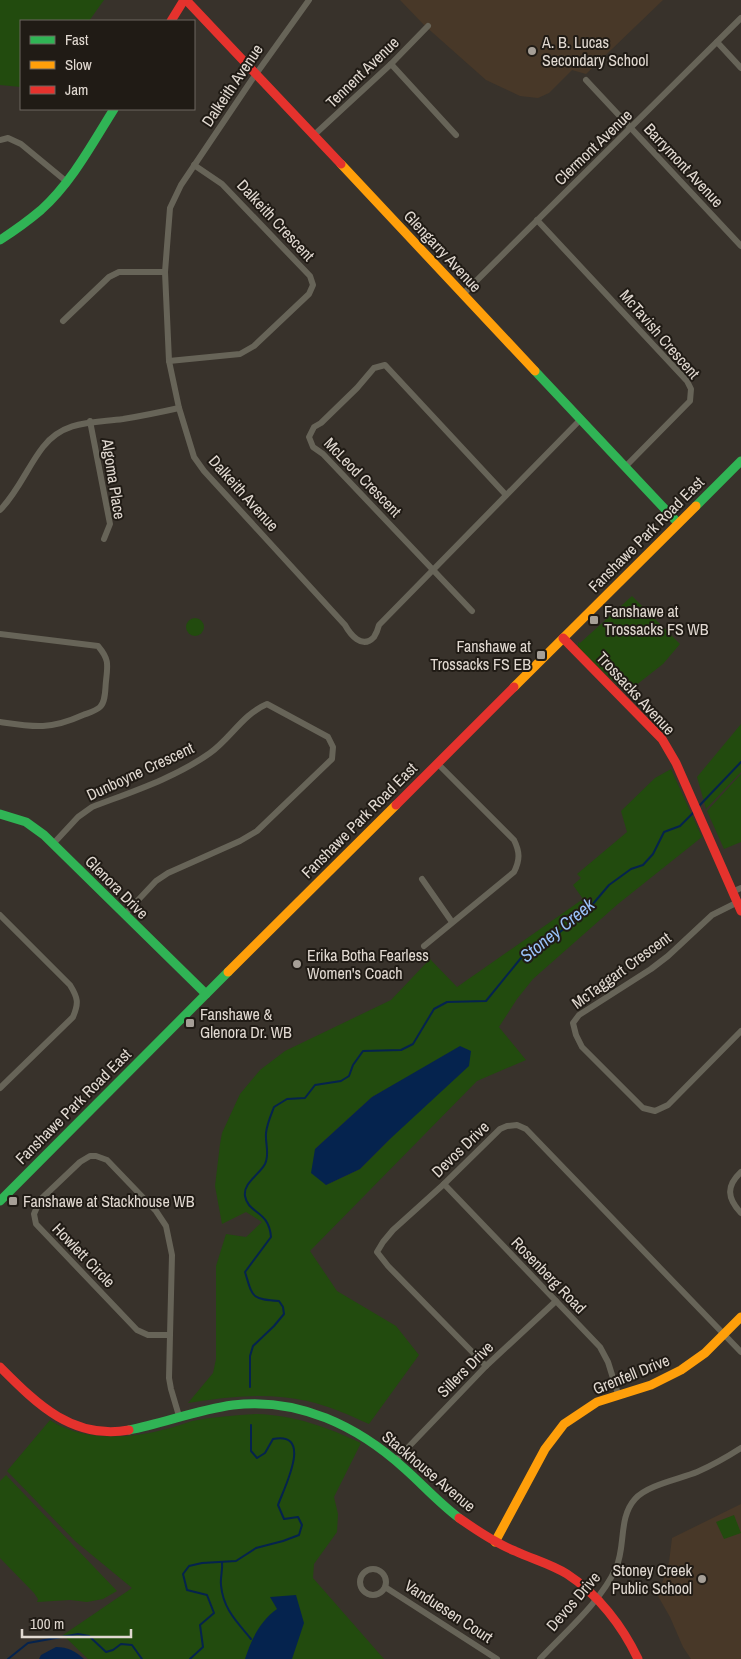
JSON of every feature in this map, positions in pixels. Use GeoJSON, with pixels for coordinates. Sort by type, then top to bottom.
{"type":"FeatureCollection","features":[{"type":"Feature","properties":{"kind":"street"},"geometry":{"type":"LineString","coordinates":[[172,20],[185,0]]}},
{"type":"Feature","properties":{"kind":"street","name":"Glengarry Avenue"},"geometry":{"type":"LineString","coordinates":[[185,0],[678,523]]}},
{"type":"Feature","properties":{"kind":"street","name":"Dalkeith Avenue"},"geometry":{"type":"LineString","coordinates":[[309,0],[255,74],[194,165],[181,185],[170,208],[165,272],[169,361],[194,457],[204,471],[345,625],[350,635],[357,640],[366,641],[374,637],[379,625],[580,420]]}},
{"type":"Feature","properties":{"kind":"street","name":"Clermont Avenue"},"geometry":{"type":"LineString","coordinates":[[463,294],[741,18]]}},
{"type":"Feature","properties":{"kind":"street","name":"Tennent Avenue"},"geometry":{"type":"LineString","coordinates":[[313,136],[428,26]]}},
{"type":"Feature","properties":{"kind":"street"},"geometry":{"type":"LineString","coordinates":[[717,42],[741,68]]}},
{"type":"Feature","properties":{"kind":"street"},"geometry":{"type":"LineString","coordinates":[[390,64],[456,135]]}},
{"type":"Feature","properties":{"kind":"street","name":"Barrymont Avenue"},"geometry":{"type":"LineString","coordinates":[[586,80],[741,246]]}},
{"type":"Feature","properties":{"kind":"street"},"geometry":{"type":"LineString","coordinates":[[0,240],[48,204],[67,182],[113,110]]}},
{"type":"Feature","properties":{"kind":"street"},"geometry":{"type":"LineString","coordinates":[[0,140],[8,138],[21,144],[67,182]]}},
{"type":"Feature","properties":{"kind":"street","name":"Dalkeith Crescent"},"geometry":{"type":"LineString","coordinates":[[169,361],[240,354],[254,346],[309,294],[313,285],[310,276],[242,203],[222,184],[194,165]]}},
{"type":"Feature","properties":{"kind":"street","name":"McTavish Crescent"},"geometry":{"type":"LineString","coordinates":[[537,220],[687,381],[692,390],[690,401],[624,467]]}},
{"type":"Feature","properties":{"kind":"street"},"geometry":{"type":"LineString","coordinates":[[63,321],[109,277],[119,272],[165,272]]}},
{"type":"Feature","properties":{"kind":"street","name":"McLeod Crescent"},"geometry":{"type":"LineString","coordinates":[[472,611],[323,454],[313,447],[309,437],[314,427],[328,416],[374,368],[385,365],[506,496]]}},
{"type":"Feature","properties":{"kind":"street"},"geometry":{"type":"LineString","coordinates":[[0,510],[43,446],[53,436],[71,426],[180,408]]}},
{"type":"Feature","properties":{"kind":"street","name":"Algoma Place"},"geometry":{"type":"LineString","coordinates":[[90,422],[110,524],[104,539]]}},
{"type":"Feature","properties":{"kind":"street","name":"Fanshawe Park Road East"},"geometry":{"type":"LineString","coordinates":[[0,1201],[741,461]]}},
{"type":"Feature","properties":{"kind":"street"},"geometry":{"type":"LineString","coordinates":[[0,634],[98,646],[107,656],[108,667],[104,700],[100,707],[66,723],[49,727],[34,727],[0,722]]}},
{"type":"Feature","properties":{"kind":"street","name":"Trossacks Avenue"},"geometry":{"type":"LineString","coordinates":[[563,638],[662,739],[676,763],[702,821],[737,890],[739,907]]}},
{"type":"Feature","properties":{"kind":"street","name":"Dunboyne Crescent"},"geometry":{"type":"LineString","coordinates":[[53,844],[78,817],[92,807],[185,770],[212,752],[250,714],[267,704],[328,736],[333,747],[332,759],[257,831],[240,841],[168,873],[156,881],[124,915]]}},
{"type":"Feature","properties":{"kind":"street"},"geometry":{"type":"LineString","coordinates":[[424,946],[514,872],[519,862],[518,849],[514,840],[437,763]]}},
{"type":"Feature","properties":{"kind":"street","name":"Glenora Drive"},"geometry":{"type":"LineString","coordinates":[[0,814],[26,822],[53,844],[206,994]]}},
{"type":"Feature","properties":{"kind":"street"},"geometry":{"type":"LineString","coordinates":[[422,879],[452,922]]}},
{"type":"Feature","properties":{"kind":"street","name":"McTaggart Crescent"},"geometry":{"type":"LineString","coordinates":[[739,907],[712,915],[668,956],[578,1015],[573,1024],[582,1047],[643,1108],[655,1111],[668,1105],[741,1031]]}},
{"type":"Feature","properties":{"kind":"street"},"geometry":{"type":"LineString","coordinates":[[0,915],[70,985],[77,996],[77,1008],[73,1017],[0,1088]]}},
{"type":"Feature","properties":{"kind":"street","name":"Devos Drive"},"geometry":{"type":"LineString","coordinates":[[486,1366],[388,1266],[377,1252],[382,1242],[393,1230],[444,1184],[500,1129],[517,1125],[526,1129],[741,1352]]}},
{"type":"Feature","properties":{"kind":"street","name":"Howlett Circle"},"geometry":{"type":"LineString","coordinates":[[170,1335],[148,1335],[136,1330],[36,1224],[34,1214],[40,1200],[84,1158],[96,1156],[107,1160],[156,1211],[166,1226],[172,1255],[169,1378],[179,1416]]}},
{"type":"Feature","properties":{"kind":"street"},"geometry":{"type":"LineString","coordinates":[[741,1172],[730,1188],[733,1205],[741,1213]]}},
{"type":"Feature","properties":{"kind":"street","name":"Rosenberg Road"},"geometry":{"type":"LineString","coordinates":[[444,1184],[600,1347],[608,1362],[618,1394]]}},
{"type":"Feature","properties":{"kind":"street","name":"Sillers Drive"},"geometry":{"type":"LineString","coordinates":[[396,1460],[486,1366],[556,1301]]}},
{"type":"Feature","properties":{"kind":"street","name":"Grenfell Drive"},"geometry":{"type":"LineString","coordinates":[[495,1542],[545,1450],[564,1424],[598,1402],[618,1394],[651,1385],[676,1373],[705,1353],[741,1317]]}},
{"type":"Feature","properties":{"kind":"street","name":"Stackhouse Avenue"},"geometry":{"type":"LineString","coordinates":[[0,1367],[52,1414],[68,1422],[104,1432],[150,1425],[179,1416],[228,1405],[268,1404],[300,1408],[335,1420],[358,1432],[396,1460],[451,1512],[495,1542],[562,1571],[578,1582],[622,1631],[638,1659]]}},
{"type":"Feature","properties":{"kind":"street","name":"Devos Drive"},"geometry":{"type":"LineString","coordinates":[[540,1659],[596,1600],[611,1578],[621,1549],[625,1516],[635,1499],[642,1492],[697,1472],[741,1448]]}},
{"type":"Feature","properties":{"kind":"street","name":"Vanduesen Court"},"geometry":{"type":"LineString","coordinates":[[368,1570],[380,1572],[386,1579],[385,1587],[380,1593],[368,1594],[362,1588],[362,1576],[368,1570]]}},
{"type":"Feature","properties":{"kind":"street","name":"Vanduesen Court"},"geometry":{"type":"LineString","coordinates":[[385,1587],[497,1659]]}},
{"type":"Feature","properties":{"kind":"shaded area","name":"A. B. Lucas Secondary School"},"geometry":{"type":"Polygon","coordinates":[[[400,0],[663,0],[586,74],[572,70],[549,93],[538,98],[520,96],[486,80],[424,25],[400,0]]]}},
{"type":"Feature","properties":{"kind":"shaded area","name":"Stoney Creek Public School"},"geometry":{"type":"Polygon","coordinates":[[[741,1504],[741,1659],[691,1659],[683,1647],[670,1617],[658,1596],[669,1562],[672,1538],[741,1504]]]}},
{"type":"Feature","properties":{"kind":"green space"},"geometry":{"type":"Polygon","coordinates":[[[0,0],[104,0],[90,20],[20,20],[20,87],[0,85],[0,0]]]}},
{"type":"Feature","properties":{"kind":"green space"},"geometry":{"type":"Polygon","coordinates":[[[632,596],[680,644],[663,664],[626,693],[578,648],[578,642],[580,643],[632,596]]]}},
{"type":"Feature","properties":{"kind":"green space"},"geometry":{"type":"Polygon","coordinates":[[[195,618],[201,621],[204,627],[201,633],[195,636],[189,633],[186,627],[189,621],[195,618]]]}},
{"type":"Feature","properties":{"kind":"green space"},"geometry":{"type":"Polygon","coordinates":[[[741,724],[741,772],[706,809],[697,777],[741,724]]]}},
{"type":"Feature","properties":{"kind":"green space"},"geometry":{"type":"Polygon","coordinates":[[[671,769],[702,837],[618,904],[533,979],[517,999],[499,1027],[526,1060],[477,1081],[310,1251],[337,1291],[396,1326],[419,1355],[369,1424],[323,1405],[292,1398],[247,1396],[188,1403],[213,1373],[216,1359],[216,1266],[226,1234],[246,1237],[262,1222],[246,1212],[222,1224],[215,1186],[222,1133],[240,1094],[260,1070],[285,1051],[391,1000],[430,959],[457,987],[583,899],[573,885],[581,878],[577,874],[627,832],[621,811],[655,778],[671,769]],[[437,1061],[372,1097],[315,1149],[326,1185],[360,1169],[390,1139],[437,1061]]]}},
{"type":"Feature","properties":{"kind":"green space"},"geometry":{"type":"Polygon","coordinates":[[[741,774],[741,842],[724,849],[707,811],[741,774]]]}},
{"type":"Feature","properties":{"kind":"green space"},"geometry":{"type":"Polygon","coordinates":[[[257,1414],[297,1419],[336,1432],[361,1443],[334,1497],[338,1514],[337,1532],[314,1564],[313,1578],[384,1659],[88,1659],[63,1635],[132,1588],[75,1541],[7,1471],[50,1420],[76,1432],[90,1435],[120,1436],[148,1433],[192,1421],[224,1416],[257,1414]]]}},
{"type":"Feature","properties":{"kind":"green space"},"geometry":{"type":"Polygon","coordinates":[[[6,1475],[117,1591],[103,1599],[87,1602],[70,1600],[37,1602],[38,1599],[34,1593],[0,1558],[0,1481],[6,1475]]]}},
{"type":"Feature","properties":{"kind":"green space"},"geometry":{"type":"Polygon","coordinates":[[[734,1515],[741,1533],[724,1539],[716,1522],[734,1515]]]}},
{"type":"Feature","properties":{"kind":"water"},"geometry":{"type":"Polygon","coordinates":[[[460,1046],[471,1051],[469,1066],[360,1169],[326,1185],[311,1173],[315,1149],[372,1097],[460,1046]]]}},
{"type":"Feature","properties":{"kind":"water"},"geometry":{"type":"Polygon","coordinates":[[[296,1595],[304,1623],[292,1659],[245,1659],[257,1631],[277,1609],[270,1597],[296,1595]]]}},
{"type":"Feature","properties":{"kind":"water"},"geometry":{"type":"Polygon","coordinates":[[[56,1647],[71,1650],[84,1659],[39,1659],[41,1655],[56,1647]]]}},
{"type":"Feature","properties":{"kind":"waterway","name":"Stoney Creek"},"geometry":{"type":"LineString","coordinates":[[699,806],[741,762]]}},
{"type":"Feature","properties":{"kind":"waterway","name":"Stoney Creek"},"geometry":{"type":"LineString","coordinates":[[250,1387],[250,1356],[253,1346],[284,1314],[283,1307],[279,1301],[255,1296],[245,1272],[271,1237],[267,1222],[247,1202],[245,1191],[246,1187],[265,1164],[267,1152],[266,1133],[274,1107],[287,1099],[305,1098],[315,1085],[341,1081],[349,1076],[353,1065],[363,1051],[401,1050],[413,1044],[434,1009],[447,1002],[486,1001],[521,958],[546,943],[575,920],[592,905],[609,885],[631,869],[643,865],[653,854],[664,832],[680,826],[694,812]]}},
{"type":"Feature","properties":{"kind":"waterway","name":"Stoney Creek"},"geometry":{"type":"LineString","coordinates":[[190,1659],[203,1647],[200,1625],[214,1613],[207,1595],[187,1590],[183,1574],[189,1566],[202,1563],[236,1561],[256,1548],[299,1535],[302,1525],[298,1517],[284,1519],[278,1505],[293,1463],[294,1452],[292,1444],[285,1439],[273,1439],[265,1453],[257,1458],[251,1451],[251,1425]]}},
{"type":"Feature","properties":{"kind":"waterway"},"geometry":{"type":"LineString","coordinates":[[222,1562],[222,1594],[232,1615],[251,1639]]}},
{"type":"Feature","properties":{"kind":"waterway","name":"Stoney Creek"},"geometry":{"type":"LineString","coordinates":[[8,1659],[28,1643],[78,1634],[89,1636],[106,1652],[113,1650],[121,1644],[132,1645],[142,1659]]}},
{"type":"Feature","properties":{"kind":"traffic: fast"},"geometry":{"type":"LineString","coordinates":[[0,240],[21,226],[52,199],[81,162],[113,110]]}},
{"type":"Feature","properties":{"kind":"traffic: fast"},"geometry":{"type":"LineString","coordinates":[[535,371],[678,523]]}},
{"type":"Feature","properties":{"kind":"traffic: fast"},"geometry":{"type":"LineString","coordinates":[[696,506],[741,461]]}},
{"type":"Feature","properties":{"kind":"traffic: fast"},"geometry":{"type":"LineString","coordinates":[[0,814],[26,822],[44,835],[206,994]]}},
{"type":"Feature","properties":{"kind":"traffic: fast"},"geometry":{"type":"LineString","coordinates":[[0,1201],[228,972]]}},
{"type":"Feature","properties":{"kind":"traffic: fast"},"geometry":{"type":"LineString","coordinates":[[129,1430],[233,1405],[257,1404],[304,1410],[326,1418],[367,1440],[405,1469],[459,1518]]}},
{"type":"Feature","properties":{"kind":"traffic: slow"},"geometry":{"type":"LineString","coordinates":[[341,164],[535,371]]}},
{"type":"Feature","properties":{"kind":"traffic: slow"},"geometry":{"type":"LineString","coordinates":[[514,687],[696,506]]}},
{"type":"Feature","properties":{"kind":"traffic: slow"},"geometry":{"type":"LineString","coordinates":[[228,972],[396,805]]}},
{"type":"Feature","properties":{"kind":"traffic: slow"},"geometry":{"type":"LineString","coordinates":[[495,1542],[545,1449],[564,1424],[597,1402],[651,1385],[681,1370],[705,1353],[741,1317]]}},
{"type":"Feature","properties":{"kind":"traffic: jam"},"geometry":{"type":"LineString","coordinates":[[172,20],[184,0]]}},
{"type":"Feature","properties":{"kind":"traffic: jam"},"geometry":{"type":"LineString","coordinates":[[186,0],[341,164]]}},
{"type":"Feature","properties":{"kind":"traffic: jam"},"geometry":{"type":"LineString","coordinates":[[563,638],[662,739],[676,763],[741,911]]}},
{"type":"Feature","properties":{"kind":"traffic: jam"},"geometry":{"type":"LineString","coordinates":[[396,805],[514,687]]}},
{"type":"Feature","properties":{"kind":"traffic: jam"},"geometry":{"type":"LineString","coordinates":[[0,1367],[42,1406],[73,1424],[90,1430],[109,1432],[129,1430]]}},
{"type":"Feature","properties":{"kind":"traffic: jam"},"geometry":{"type":"LineString","coordinates":[[459,1518],[500,1544],[555,1567],[578,1582],[599,1601],[617,1623],[638,1659]]}},
{"type":"Feature","properties":{"kind":"place","name":"A. B. Lucas Secondary School"},"geometry":{"type":"Point","coordinates":[532,51]}},
{"type":"Feature","properties":{"kind":"place","name":"Fanshawe at Trossacks FS WB"},"geometry":{"type":"Point","coordinates":[594,620]}},
{"type":"Feature","properties":{"kind":"place","name":"Fanshawe at Trossacks FS EB"},"geometry":{"type":"Point","coordinates":[541,655]}},
{"type":"Feature","properties":{"kind":"place","name":"Erika Botha Fearless Women's Coach"},"geometry":{"type":"Point","coordinates":[297,964]}},
{"type":"Feature","properties":{"kind":"place","name":"Fanshawe & Glenora Dr. WB"},"geometry":{"type":"Point","coordinates":[190,1023]}},
{"type":"Feature","properties":{"kind":"place","name":"Fanshawe at Stackhouse WB"},"geometry":{"type":"Point","coordinates":[13,1201]}},
{"type":"Feature","properties":{"kind":"place","name":"Stoney Creek Public School"},"geometry":{"type":"Point","coordinates":[702,1579]}}]}
